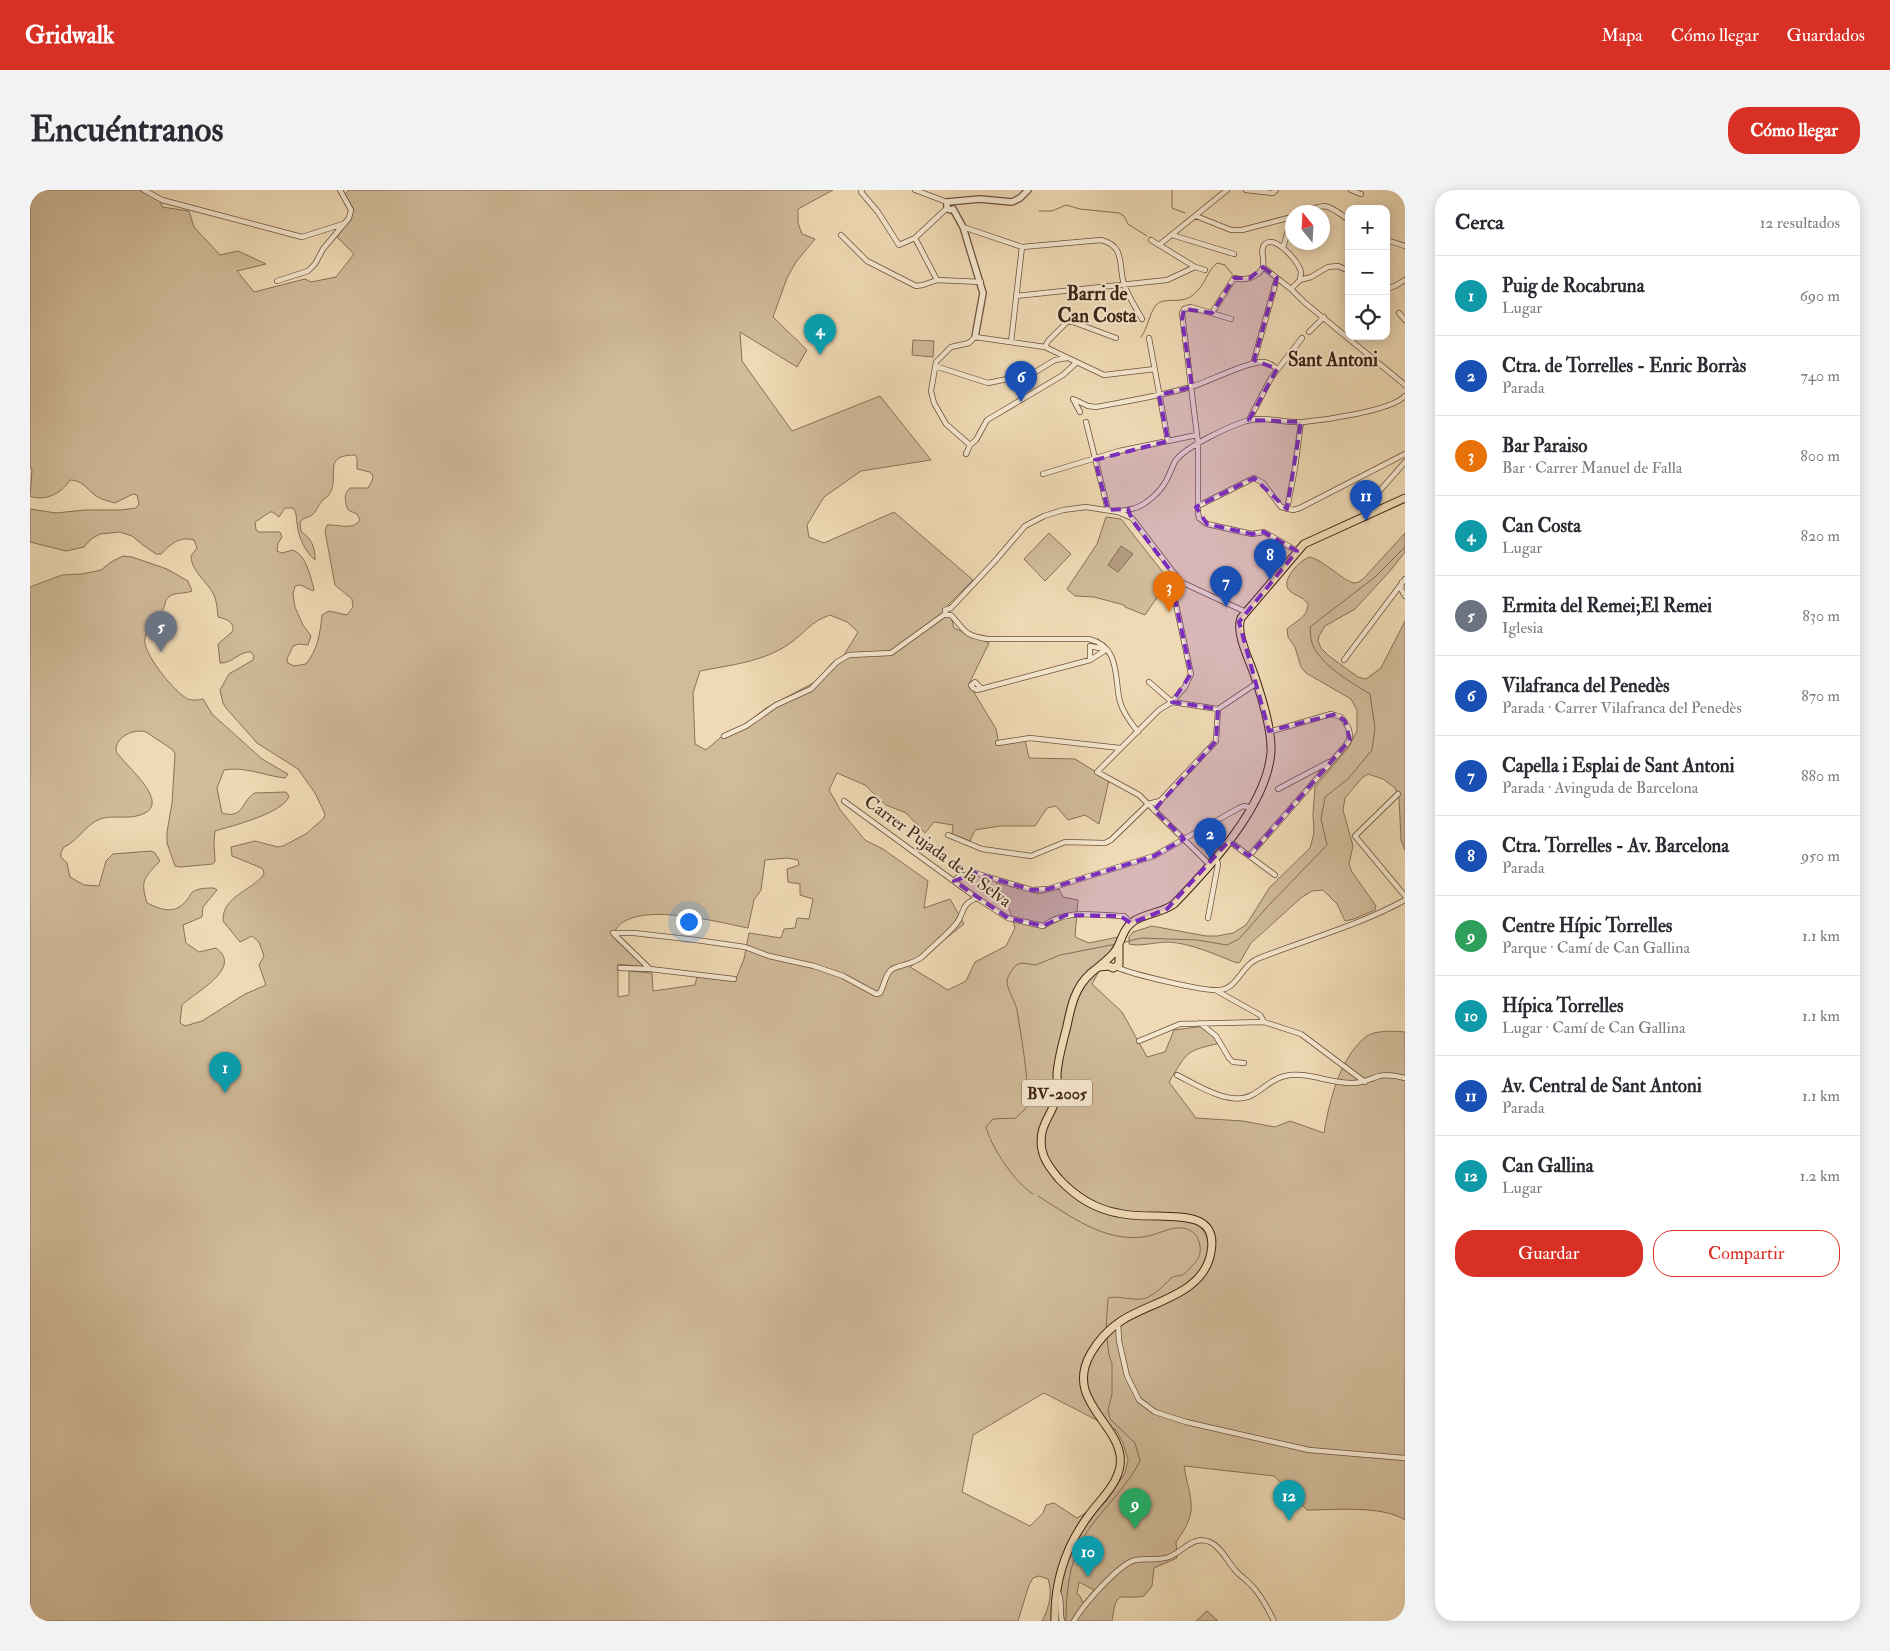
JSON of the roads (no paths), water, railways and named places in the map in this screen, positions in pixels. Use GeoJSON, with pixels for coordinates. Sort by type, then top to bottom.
{"type":"FeatureCollection","features":[{"type":"Feature","properties":{"kind":"main road"},"geometry":{"type":"LineString","coordinates":[[1131,923],[1137,919],[1163,911],[1174,904],[1229,841],[1252,808],[1259,794],[1270,760],[1271,744],[1257,683],[1240,634],[1239,622],[1297,551],[1308,542],[1405,498]]}},
{"type":"Feature","properties":{"kind":"main road","name":"BV-2005"},"geometry":{"type":"LineString","coordinates":[[1055,1621],[1057,1590],[1066,1554],[1073,1539],[1111,1487],[1120,1466],[1120,1455],[1116,1443],[1091,1405],[1084,1382],[1087,1360],[1109,1330],[1134,1314],[1164,1301],[1190,1286],[1207,1266],[1212,1245],[1207,1228],[1194,1218],[1116,1213],[1093,1205],[1069,1189],[1052,1171],[1044,1156],[1041,1136],[1045,1121],[1056,1097],[1059,1062],[1072,1004],[1080,985],[1099,967],[1113,961],[1125,930],[1131,923]]}},
{"type":"Feature","properties":{"kind":"street"},"geometry":{"type":"LineString","coordinates":[[144,190],[162,200],[302,237],[343,224]]}},
{"type":"Feature","properties":{"kind":"street"},"geometry":{"type":"LineString","coordinates":[[277,281],[308,271],[315,264],[323,249],[349,218],[351,210],[340,190]]}},
{"type":"Feature","properties":{"kind":"street"},"geometry":{"type":"LineString","coordinates":[[862,190],[861,192],[878,212],[899,245],[915,238],[950,206],[980,199],[1012,202],[1020,198],[1028,190]]}},
{"type":"Feature","properties":{"kind":"street"},"geometry":{"type":"LineString","coordinates":[[915,190],[950,206],[962,227],[981,282],[983,293],[976,337],[969,343],[951,347],[936,362],[931,391],[934,403],[946,424],[970,445]]}},
{"type":"Feature","properties":{"kind":"street"},"geometry":{"type":"LineString","coordinates":[[1159,245],[1226,190]]}},
{"type":"Feature","properties":{"kind":"street"},"geometry":{"type":"LineString","coordinates":[[1246,190],[1273,193],[1276,190]]}},
{"type":"Feature","properties":{"kind":"street"},"geometry":{"type":"LineString","coordinates":[[1351,190],[1361,194]]}},
{"type":"Feature","properties":{"kind":"street"},"geometry":{"type":"LineString","coordinates":[[1330,207],[1345,217]]}},
{"type":"Feature","properties":{"kind":"street"},"geometry":{"type":"LineString","coordinates":[[1196,216],[1232,230],[1242,230],[1285,219]]}},
{"type":"Feature","properties":{"kind":"street"},"geometry":{"type":"LineString","coordinates":[[962,227],[1022,247],[1093,241],[1108,242],[1119,253],[1124,285],[1142,319]]}},
{"type":"Feature","properties":{"kind":"street"},"geometry":{"type":"LineString","coordinates":[[841,235],[867,261],[916,286],[922,286],[937,280],[981,282]]}},
{"type":"Feature","properties":{"kind":"street"},"geometry":{"type":"LineString","coordinates":[[1172,235],[1234,254]]}},
{"type":"Feature","properties":{"kind":"street"},"geometry":{"type":"LineString","coordinates":[[915,238],[937,280]]}},
{"type":"Feature","properties":{"kind":"street"},"geometry":{"type":"LineString","coordinates":[[1151,240],[1196,267],[1205,270]]}},
{"type":"Feature","properties":{"kind":"street"},"geometry":{"type":"LineString","coordinates":[[1283,248],[1285,241]]}},
{"type":"Feature","properties":{"kind":"street"},"geometry":{"type":"LineString","coordinates":[[1390,241],[1405,246]]}},
{"type":"Feature","properties":{"kind":"street"},"geometry":{"type":"LineString","coordinates":[[1212,313],[1234,278],[1241,280],[1259,274],[1263,267],[1262,248],[1270,242],[1276,242],[1298,264],[1301,273],[1300,280]]}},
{"type":"Feature","properties":{"kind":"street"},"geometry":{"type":"LineString","coordinates":[[1011,342],[1022,247]]}},
{"type":"Feature","properties":{"kind":"street"},"geometry":{"type":"LineString","coordinates":[[1292,289],[1300,280],[1311,277],[1328,268],[1338,266],[1345,269]]}},
{"type":"Feature","properties":{"kind":"street"},"geometry":{"type":"LineString","coordinates":[[1016,296],[1167,280],[1196,267]]}},
{"type":"Feature","properties":{"kind":"street"},"geometry":{"type":"LineString","coordinates":[[1263,267],[1405,384]]}},
{"type":"Feature","properties":{"kind":"street"},"geometry":{"type":"LineString","coordinates":[[1253,364],[1277,278]]}},
{"type":"Feature","properties":{"kind":"street"},"geometry":{"type":"LineString","coordinates":[[1390,288],[1405,280]]}},
{"type":"Feature","properties":{"kind":"street"},"geometry":{"type":"LineString","coordinates":[[1231,319],[1191,307],[1184,309],[1182,319],[1198,443],[1199,518],[1207,524],[1252,534],[1264,532],[1297,551]]}},
{"type":"Feature","properties":{"kind":"street"},"geometry":{"type":"LineString","coordinates":[[1399,313],[1405,320]]}},
{"type":"Feature","properties":{"kind":"street"},"geometry":{"type":"LineString","coordinates":[[1309,332],[1324,317]]}},
{"type":"Feature","properties":{"kind":"street"},"geometry":{"type":"LineString","coordinates":[[1045,347],[1048,340],[1068,321],[1116,338]]}},
{"type":"Feature","properties":{"kind":"street"},"geometry":{"type":"LineString","coordinates":[[976,337],[1045,347],[1100,374],[1109,376],[1155,369]]}},
{"type":"Feature","properties":{"kind":"street"},"geometry":{"type":"LineString","coordinates":[[1149,338],[1168,441]]}},
{"type":"Feature","properties":{"kind":"street"},"geometry":{"type":"LineString","coordinates":[[1248,420],[1262,392],[1277,369],[1302,338]]}},
{"type":"Feature","properties":{"kind":"street"},"geometry":{"type":"LineString","coordinates":[[1056,360],[1059,353]]}},
{"type":"Feature","properties":{"kind":"street"},"geometry":{"type":"LineString","coordinates":[[935,366],[988,383],[1032,374],[1056,360],[1069,358]]}},
{"type":"Feature","properties":{"kind":"street"},"geometry":{"type":"LineString","coordinates":[[966,454],[987,420],[1063,376],[1067,369],[1069,358]]}},
{"type":"Feature","properties":{"kind":"street"},"geometry":{"type":"LineString","coordinates":[[1067,369],[1077,362]]}},
{"type":"Feature","properties":{"kind":"street"},"geometry":{"type":"LineString","coordinates":[[1080,412],[1073,399],[1088,406],[1096,407],[1192,387],[1253,364],[1270,363],[1277,369]]}},
{"type":"Feature","properties":{"kind":"street"},"geometry":{"type":"LineString","coordinates":[[1118,512],[1135,508],[1149,500],[1160,490],[1176,460],[1192,447],[1248,420],[1266,418],[1301,422],[1377,410],[1390,406],[1405,396]]}},
{"type":"Feature","properties":{"kind":"street"},"geometry":{"type":"LineString","coordinates":[[1086,422],[1108,510]]}},
{"type":"Feature","properties":{"kind":"street"},"geometry":{"type":"LineString","coordinates":[[1287,509],[1301,422]]}},
{"type":"Feature","properties":{"kind":"street"},"geometry":{"type":"LineString","coordinates":[[1043,474],[1119,452],[1197,435]]}},
{"type":"Feature","properties":{"kind":"street"},"geometry":{"type":"LineString","coordinates":[[1183,438],[1192,447]]}},
{"type":"Feature","properties":{"kind":"street"},"geometry":{"type":"LineString","coordinates":[[1198,506],[1254,478],[1263,483],[1281,507],[1293,510],[1307,505],[1405,454]]}},
{"type":"Feature","properties":{"kind":"street"},"geometry":{"type":"LineString","coordinates":[[1368,514],[1369,503],[1405,462]]}},
{"type":"Feature","properties":{"kind":"street"},"geometry":{"type":"LineString","coordinates":[[724,736],[746,726],[776,705],[811,689],[837,662],[849,655],[891,653],[945,614],[946,609],[951,608],[995,561],[1024,526],[1063,510],[1086,508],[1108,510],[1132,518],[1181,582],[1246,612]]}},
{"type":"Feature","properties":{"kind":"street"},"geometry":{"type":"LineString","coordinates":[[1132,518],[1135,508]]}},
{"type":"Feature","properties":{"kind":"street"},"geometry":{"type":"LineString","coordinates":[[1173,574],[1172,586],[1191,674],[1185,687],[1172,702],[1159,710],[1097,772],[1139,795],[1210,864]]}},
{"type":"Feature","properties":{"kind":"street"},"geometry":{"type":"LineString","coordinates":[[1404,580],[1401,589],[1405,596]]}},
{"type":"Feature","properties":{"kind":"street"},"geometry":{"type":"LineString","coordinates":[[1344,660],[1404,580]]}},
{"type":"Feature","properties":{"kind":"street"},"geometry":{"type":"LineString","coordinates":[[1172,586],[1181,582]]}},
{"type":"Feature","properties":{"kind":"street"},"geometry":{"type":"LineString","coordinates":[[951,608],[953,612],[951,615]]}},
{"type":"Feature","properties":{"kind":"street"},"geometry":{"type":"LineString","coordinates":[[945,614],[951,615],[965,632],[974,637],[987,639],[1089,639],[1098,641],[1111,656],[1116,668],[1120,702],[1129,720],[1138,732]]}},
{"type":"Feature","properties":{"kind":"street"},"geometry":{"type":"LineString","coordinates":[[1090,660],[1090,646],[1106,650]]}},
{"type":"Feature","properties":{"kind":"street"},"geometry":{"type":"LineString","coordinates":[[981,688],[1090,660],[1106,650]]}},
{"type":"Feature","properties":{"kind":"street"},"geometry":{"type":"LineString","coordinates":[[1148,682],[1172,702],[1218,709],[1257,683]]}},
{"type":"Feature","properties":{"kind":"street"},"geometry":{"type":"LineString","coordinates":[[1154,810],[1160,801],[1216,741],[1218,709]]}},
{"type":"Feature","properties":{"kind":"street"},"geometry":{"type":"LineString","coordinates":[[1249,856],[1350,740],[1351,735],[1341,717],[1331,714],[1269,732]]}},
{"type":"Feature","properties":{"kind":"street"},"geometry":{"type":"LineString","coordinates":[[998,743],[1030,738],[1120,748]]}},
{"type":"Feature","properties":{"kind":"street"},"geometry":{"type":"LineString","coordinates":[[1278,789],[1332,760]]}},
{"type":"Feature","properties":{"kind":"street"},"geometry":{"type":"LineString","coordinates":[[1398,794],[1355,836],[1405,896]]}},
{"type":"Feature","properties":{"kind":"street","name":"Carrer Pujada de la Selva"},"geometry":{"type":"LineString","coordinates":[[844,801],[977,898],[1008,918],[1043,926],[1066,914],[1124,916],[1131,923]]}},
{"type":"Feature","properties":{"kind":"street"},"geometry":{"type":"LineString","coordinates":[[948,835],[982,849],[1031,856],[1065,842],[1105,843],[1112,840],[1148,804],[1160,801]]}},
{"type":"Feature","properties":{"kind":"street"},"geometry":{"type":"LineString","coordinates":[[954,881],[959,876],[975,873],[1032,890],[1048,889],[1154,856],[1239,808],[1244,806],[1252,808]]}},
{"type":"Feature","properties":{"kind":"street"},"geometry":{"type":"LineString","coordinates":[[1229,841],[1275,875]]}},
{"type":"Feature","properties":{"kind":"street"},"geometry":{"type":"LineString","coordinates":[[1208,918],[1218,864],[1216,856]]}},
{"type":"Feature","properties":{"kind":"street"},"geometry":{"type":"LineString","coordinates":[[650,969],[613,933],[634,933],[745,947],[769,956],[814,966],[843,976],[876,994],[880,992],[886,976],[892,969],[915,962],[922,957],[958,922],[968,901],[977,898]]}},
{"type":"Feature","properties":{"kind":"street"},"geometry":{"type":"LineString","coordinates":[[1217,990],[1230,986],[1252,962],[1380,914],[1405,900]]}},
{"type":"Feature","properties":{"kind":"street"},"geometry":{"type":"LineString","coordinates":[[1113,961],[1171,982],[1217,990],[1260,1015],[1264,1022]]}},
{"type":"Feature","properties":{"kind":"street"},"geometry":{"type":"LineString","coordinates":[[620,968],[650,969],[734,979]]}},
{"type":"Feature","properties":{"kind":"street"},"geometry":{"type":"LineString","coordinates":[[1139,1041],[1180,1024],[1264,1022],[1302,1034],[1365,1082]]}},
{"type":"Feature","properties":{"kind":"street"},"geometry":{"type":"LineString","coordinates":[[1200,1023],[1216,1036],[1233,1062],[1244,1064]]}},
{"type":"Feature","properties":{"kind":"street"},"geometry":{"type":"LineString","coordinates":[[1177,1075],[1220,1097],[1243,1098],[1251,1096],[1274,1079],[1286,1075],[1299,1075],[1352,1084],[1365,1082],[1379,1076],[1389,1075],[1405,1078]]}},
{"type":"Feature","properties":{"kind":"street"},"geometry":{"type":"LineString","coordinates":[[1118,1324],[1118,1341],[1127,1376],[1139,1400],[1155,1412],[1186,1422],[1309,1450],[1405,1458]]}},
{"type":"Feature","properties":{"kind":"street"},"geometry":{"type":"LineString","coordinates":[[1074,1621],[1094,1594],[1126,1564],[1134,1561],[1168,1557],[1188,1544],[1200,1540],[1216,1546],[1236,1571],[1252,1585],[1262,1598],[1274,1621]]}},
{"type":"Feature","properties":{"kind":"street"},"geometry":{"type":"LineString","coordinates":[[1057,1590],[1061,1599],[1062,1621]]}},
{"type":"Feature","properties":{"kind":"waterway"},"geometry":{"type":"LineString","coordinates":[[1172,190],[1172,208],[1185,213]]}},
{"type":"Feature","properties":{"kind":"waterway"},"geometry":{"type":"LineString","coordinates":[[1039,211],[1052,211],[1066,205],[1080,209],[1119,213],[1124,216],[1128,224],[1147,236]]}},
{"type":"Feature","properties":{"kind":"waterway"},"geometry":{"type":"LineString","coordinates":[[1141,337],[1159,302],[1189,298],[1201,287],[1210,270],[1217,263],[1225,265],[1232,274]]}},
{"type":"Feature","properties":{"kind":"waterway"},"geometry":{"type":"LineString","coordinates":[[1125,942],[1141,938],[1197,940],[1227,945],[1239,939],[1327,845],[1321,819],[1325,797],[1348,779],[1372,750],[1375,728],[1370,694],[1337,672],[1321,658],[1312,643],[1310,627],[1375,577],[1405,547]]}},
{"type":"Feature","properties":{"kind":"waterway"},"geometry":{"type":"LineString","coordinates":[[1033,1194],[1019,1182],[1005,1164],[993,1144],[986,1127],[993,1119],[1016,1118],[1028,1106],[1021,1034],[1017,1010],[1007,985],[1008,978],[1016,965],[1022,963],[1036,965],[1060,955],[1116,944]]}},
{"type":"Feature","properties":{"kind":"waterway"},"geometry":{"type":"LineString","coordinates":[[1038,1196],[1087,1226],[1114,1235],[1143,1237],[1182,1228],[1191,1231],[1198,1238],[1200,1254],[1185,1274],[1175,1276],[1146,1298],[1108,1298],[1106,1330]]}},
{"type":"Feature","properties":{"kind":"waterway"},"geometry":{"type":"LineString","coordinates":[[1066,1621],[1068,1585],[1077,1550],[1089,1529],[1129,1479],[1140,1461],[1135,1443],[1110,1419],[1108,1410],[1112,1394],[1112,1363],[1107,1337]]}},
{"type":"Feature","properties":{"kind":"place","name":"Can Costa"},"geometry":{"type":"Point","coordinates":[820,355]}},
{"type":"Feature","properties":{"kind":"place","name":"Vilafranca del Penedès"},"geometry":{"type":"Point","coordinates":[1021,402]}},
{"type":"Feature","properties":{"kind":"place","name":"Av. Central de Sant Antoni"},"geometry":{"type":"Point","coordinates":[1366,521]}},
{"type":"Feature","properties":{"kind":"place","name":"Ctra. Torrelles - Av. Barcelona"},"geometry":{"type":"Point","coordinates":[1270,580]}},
{"type":"Feature","properties":{"kind":"place","name":"Capella i Esplai de Sant Antoni"},"geometry":{"type":"Point","coordinates":[1226,607]}},
{"type":"Feature","properties":{"kind":"place","name":"Bar Paraiso"},"geometry":{"type":"Point","coordinates":[1169,612]}},
{"type":"Feature","properties":{"kind":"place","name":"Ermita del Remei;El Remei"},"geometry":{"type":"Point","coordinates":[161,652]}},
{"type":"Feature","properties":{"kind":"place","name":"Ctra. de Torrelles - Enric Borràs"},"geometry":{"type":"Point","coordinates":[1210,859]}},
{"type":"Feature","properties":{"kind":"place","name":"Puig de Rocabruna"},"geometry":{"type":"Point","coordinates":[225,1093]}},
{"type":"Feature","properties":{"kind":"place","name":"Can Gallina"},"geometry":{"type":"Point","coordinates":[1289,1521]}},
{"type":"Feature","properties":{"kind":"place","name":"Centre Hípic Torrelles"},"geometry":{"type":"Point","coordinates":[1135,1529]}},
{"type":"Feature","properties":{"kind":"place","name":"Hípica Torrelles"},"geometry":{"type":"Point","coordinates":[1088,1577]}},
{"type":"Feature","properties":{"kind":"district","name":"Barri de Can Costa"},"geometry":{"type":"Point","coordinates":[1097,304]}},
{"type":"Feature","properties":{"kind":"district","name":"Sant Antoni"},"geometry":{"type":"Point","coordinates":[1333,359]}}]}
